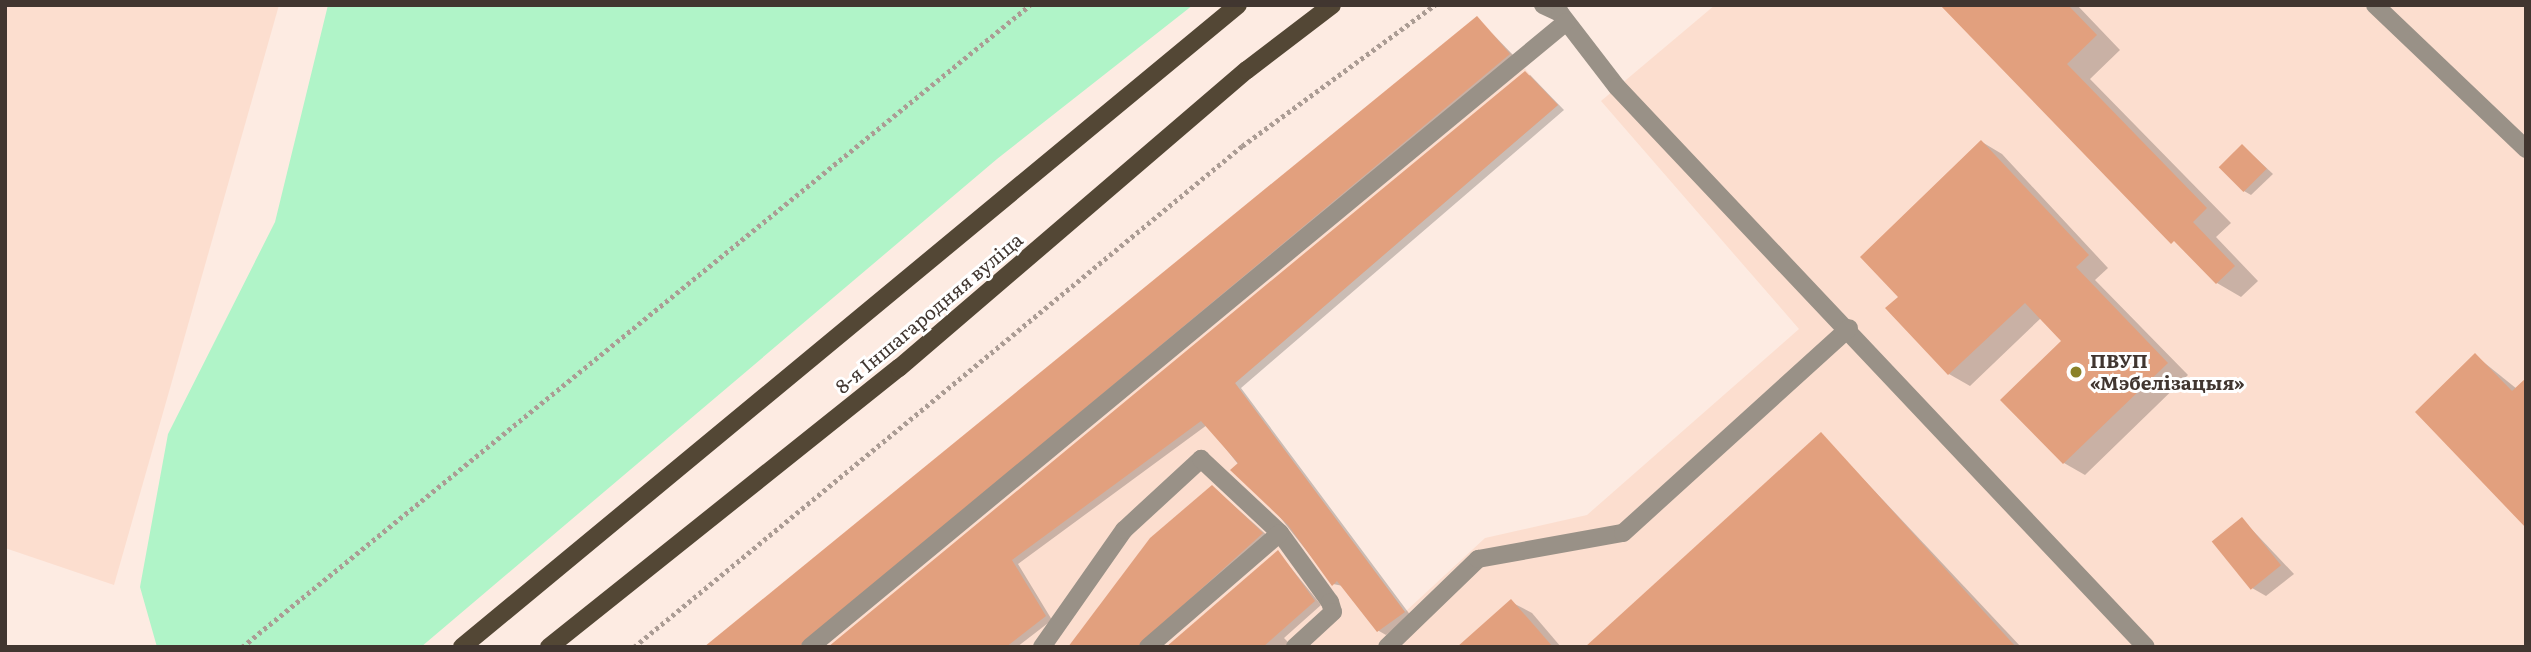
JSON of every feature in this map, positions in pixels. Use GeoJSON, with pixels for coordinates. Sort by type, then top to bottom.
{"type":"FeatureCollection","features":[{"type":"Feature","properties":{"kind":"main road"},"geometry":{"type":"LineString","coordinates":[[461,647],[1238,5]]}},
{"type":"Feature","properties":{"kind":"main road","name":"8-я Іншагародняя вуліца"},"geometry":{"type":"LineString","coordinates":[[549,647],[899,368],[1247,70],[1332,5]]}},
{"type":"Feature","properties":{"kind":"lane"},"geometry":{"type":"LineString","coordinates":[[1543,5],[1566,22],[1617,87],[1849,328],[2146,647]]}},
{"type":"Feature","properties":{"kind":"lane"},"geometry":{"type":"LineString","coordinates":[[2375,5],[2526,149]]}},
{"type":"Feature","properties":{"kind":"lane"},"geometry":{"type":"LineString","coordinates":[[810,647],[1566,22]]}},
{"type":"Feature","properties":{"kind":"lane"},"geometry":{"type":"LineString","coordinates":[[1387,647],[1478,559],[1623,533],[1849,328]]}},
{"type":"Feature","properties":{"kind":"lane"},"geometry":{"type":"LineString","coordinates":[[1042,647],[1113,543],[1191,463],[1211,463],[1280,533],[1333,612],[1295,647]]}},
{"type":"Feature","properties":{"kind":"lane"},"geometry":{"type":"LineString","coordinates":[[1148,647],[1280,533]]}},
{"type":"Feature","properties":{"kind":"path"},"geometry":{"type":"LineString","coordinates":[[242,647],[1030,5]]}},
{"type":"Feature","properties":{"kind":"path"},"geometry":{"type":"LineString","coordinates":[[634,647],[1242,146],[1435,5]]}},
{"type":"Feature","properties":{"kind":"shaded area"},"geometry":{"type":"Polygon","coordinates":[[[5,5],[279,5],[114,585],[5,548],[5,5]]]}},
{"type":"Feature","properties":{"kind":"shaded area"},"geometry":{"type":"Polygon","coordinates":[[[1715,5],[2526,5],[2526,647],[704,647],[1477,16],[1558,105],[1235,383],[1405,612],[1485,538],[1587,515],[1799,329],[1601,101],[1715,5]]]}},
{"type":"Feature","properties":{"kind":"green space"},"geometry":{"type":"Polygon","coordinates":[[[328,5],[1193,5],[997,159],[421,647],[157,647],[140,587],[168,434],[275,222],[328,5]]]}},
{"type":"Feature","properties":{"kind":"building"},"geometry":{"type":"Polygon","coordinates":[[[1940,5],[2068,5],[2097,35],[2067,64],[2207,208],[2193,222],[2235,266],[2216,284],[2174,241],[2171,244],[1940,5]]]}},
{"type":"Feature","properties":{"kind":"building"},"geometry":{"type":"Polygon","coordinates":[[[1477,16],[1510,54],[799,647],[704,647],[1477,16]]]}},
{"type":"Feature","properties":{"kind":"building"},"geometry":{"type":"Polygon","coordinates":[[[1525,71],[1558,105],[1235,383],[1405,612],[1377,632],[1337,581],[1332,586],[1288,525],[1230,470],[1238,463],[1201,421],[1012,560],[1046,616],[1006,647],[828,647],[1525,71]]]}},
{"type":"Feature","properties":{"kind":"building"},"geometry":{"type":"Polygon","coordinates":[[[1981,140],[2089,255],[2076,267],[2168,363],[2063,464],[2000,400],[2061,341],[2025,303],[1948,375],[1885,308],[1898,297],[1860,257],[1981,140]]]}},
{"type":"Feature","properties":{"kind":"building"},"geometry":{"type":"Polygon","coordinates":[[[2242,144],[2267,169],[2243,192],[2219,167],[2242,144]]]}},
{"type":"Feature","properties":{"kind":"building"},"geometry":{"type":"Polygon","coordinates":[[[2475,353],[2512,391],[2526,378],[2526,528],[2415,412],[2475,353]]]}},
{"type":"Feature","properties":{"kind":"building"},"geometry":{"type":"Polygon","coordinates":[[[1821,432],[2016,647],[1585,647],[1821,432]]]}},
{"type":"Feature","properties":{"kind":"building"},"geometry":{"type":"Polygon","coordinates":[[[1212,485],[1263,533],[1137,647],[1068,647],[1150,538],[1212,485]]]}},
{"type":"Feature","properties":{"kind":"building"},"geometry":{"type":"Polygon","coordinates":[[[2242,517],[2281,565],[2251,590],[2212,542],[2242,517]]]}},
{"type":"Feature","properties":{"kind":"building"},"geometry":{"type":"Polygon","coordinates":[[[1278,550],[1315,601],[1263,647],[1166,647],[1278,550]]]}},
{"type":"Feature","properties":{"kind":"building"},"geometry":{"type":"Polygon","coordinates":[[[1511,599],[1553,647],[1457,647],[1511,599]]]}},
{"type":"Feature","properties":{"kind":"place","name":"ПВУП «Мэбелізацыя»"},"geometry":{"type":"Point","coordinates":[2076,372]}}]}
